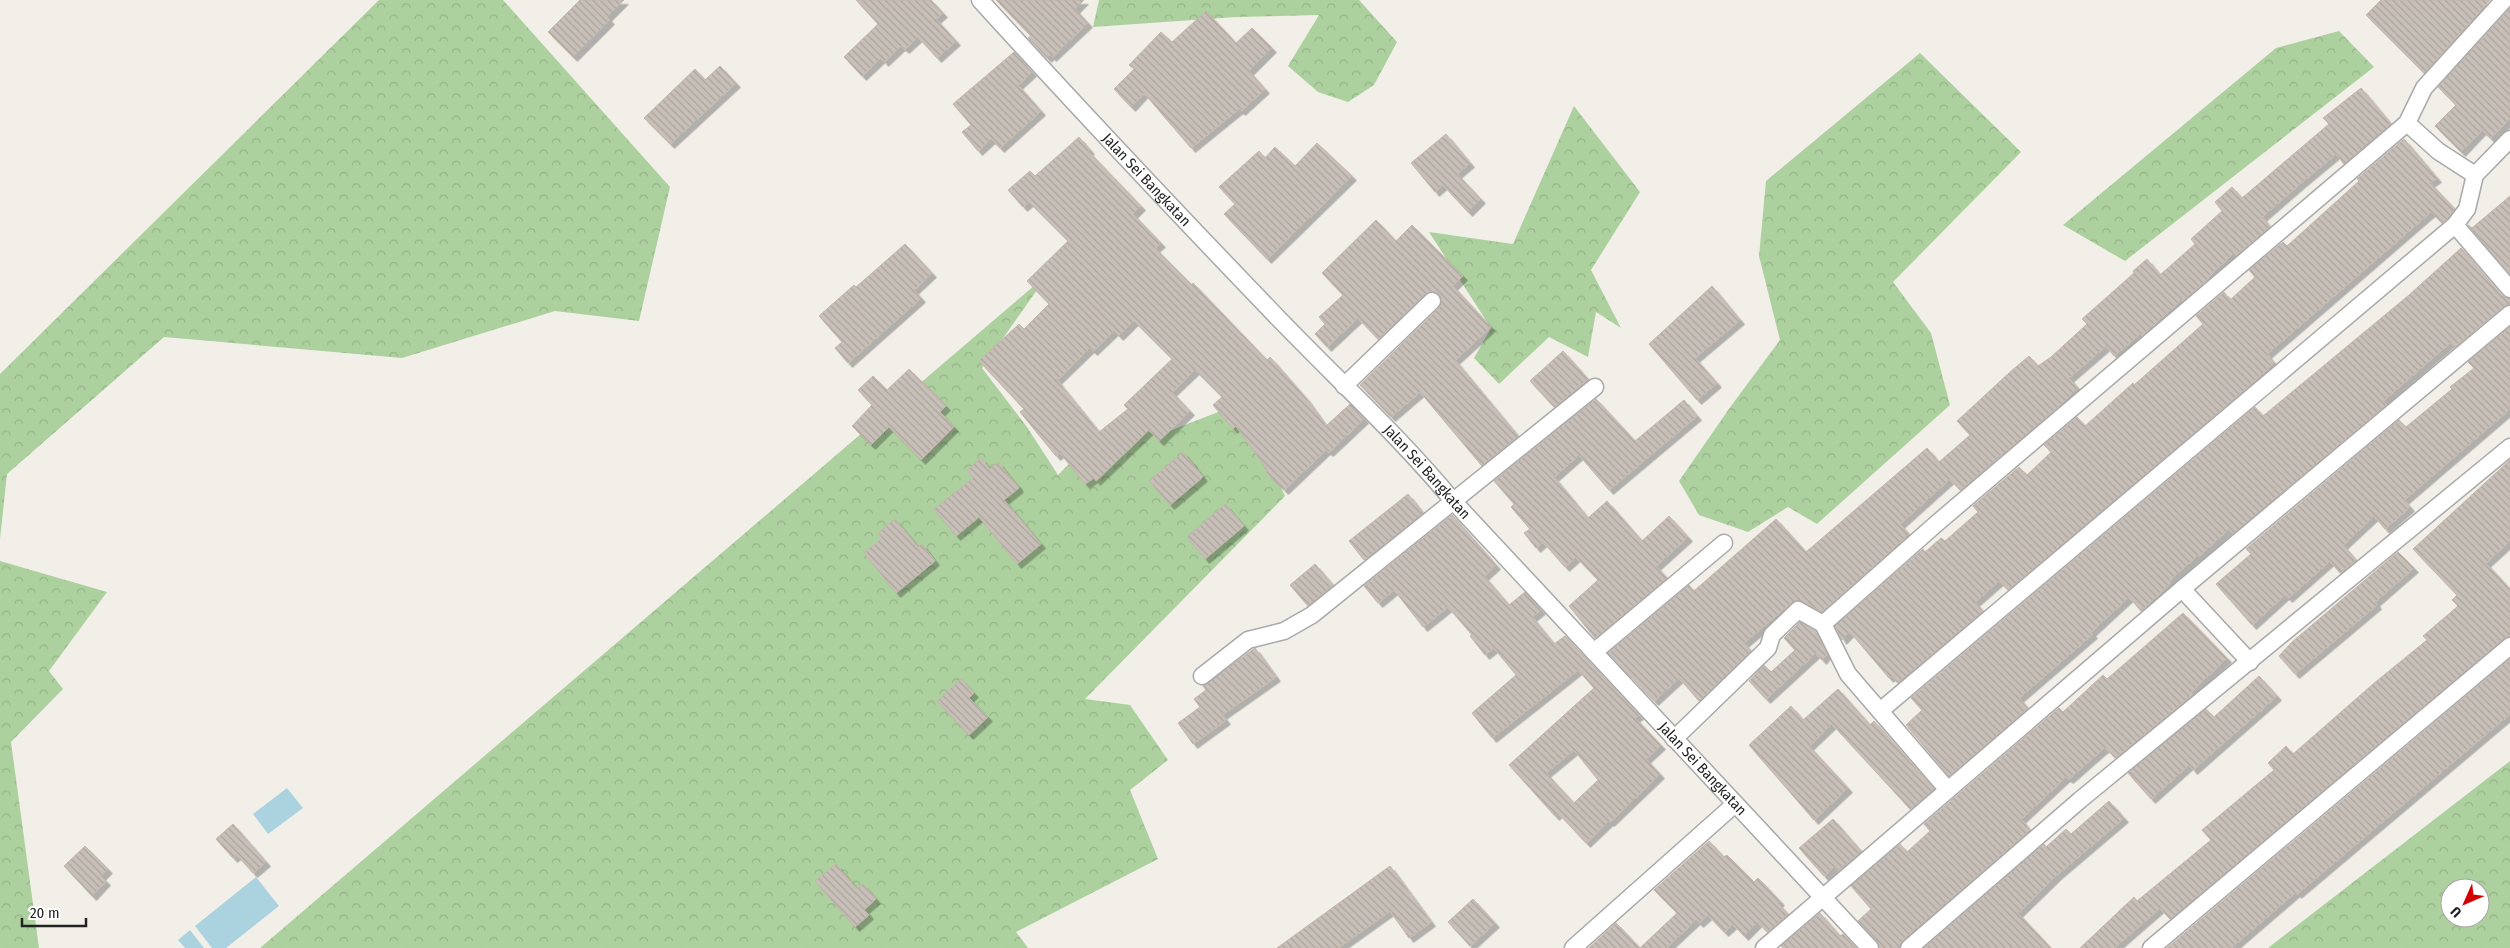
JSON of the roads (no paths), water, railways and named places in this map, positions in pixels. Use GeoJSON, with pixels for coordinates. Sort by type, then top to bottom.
{"type":"FeatureCollection","features":[{"type":"Feature","properties":{"kind":"street","name":"Jalan Sei Bangkatan"},"geometry":{"type":"LineString","coordinates":[[980,0],[1111,145],[1344,386],[1392,431],[1454,502],[1674,740],[1870,948]]}},
{"type":"Feature","properties":{"kind":"street"},"geometry":{"type":"LineString","coordinates":[[1823,624],[1936,524],[2407,123],[2424,88],[2504,0]]}},
{"type":"Feature","properties":{"kind":"street"},"geometry":{"type":"LineString","coordinates":[[2407,123],[2438,151],[2475,175]]}},
{"type":"Feature","properties":{"kind":"street"},"geometry":{"type":"LineString","coordinates":[[1880,711],[2455,225],[2467,209],[2475,175],[2510,139]]}},
{"type":"Feature","properties":{"kind":"street"},"geometry":{"type":"LineString","coordinates":[[2455,225],[2510,289]]}},
{"type":"Feature","properties":{"kind":"street"},"geometry":{"type":"LineString","coordinates":[[1344,386],[1432,301]]}},
{"type":"Feature","properties":{"kind":"street"},"geometry":{"type":"LineString","coordinates":[[1764,948],[2182,588],[2510,314]]}},
{"type":"Feature","properties":{"kind":"street"},"geometry":{"type":"LineString","coordinates":[[1202,676],[1248,640],[1284,631],[1312,615],[1595,387]]}},
{"type":"Feature","properties":{"kind":"street"},"geometry":{"type":"LineString","coordinates":[[1909,948],[2080,800],[2510,447]]}},
{"type":"Feature","properties":{"kind":"street"},"geometry":{"type":"LineString","coordinates":[[1594,652],[1724,543]]}},
{"type":"Feature","properties":{"kind":"street"},"geometry":{"type":"LineString","coordinates":[[2182,588],[2250,662]]}},
{"type":"Feature","properties":{"kind":"street"},"geometry":{"type":"LineString","coordinates":[[1674,740],[1768,648],[1772,635],[1798,610],[1823,624],[1848,674],[1948,790]]}},
{"type":"Feature","properties":{"kind":"street"},"geometry":{"type":"LineString","coordinates":[[2151,948],[2510,646]]}},
{"type":"Feature","properties":{"kind":"street"},"geometry":{"type":"LineString","coordinates":[[1573,948],[1735,804]]}},
{"type":"Feature","properties":{"kind":"water"},"geometry":{"type":"Polygon","coordinates":[[[287,788],[303,808],[268,834],[253,814],[287,788]]]}},
{"type":"Feature","properties":{"kind":"water"},"geometry":{"type":"Polygon","coordinates":[[[256,877],[279,906],[226,948],[212,948],[195,926],[256,877]]]}},
{"type":"Feature","properties":{"kind":"water"},"geometry":{"type":"Polygon","coordinates":[[[190,930],[204,948],[185,948],[178,940],[190,930]]]}}]}
